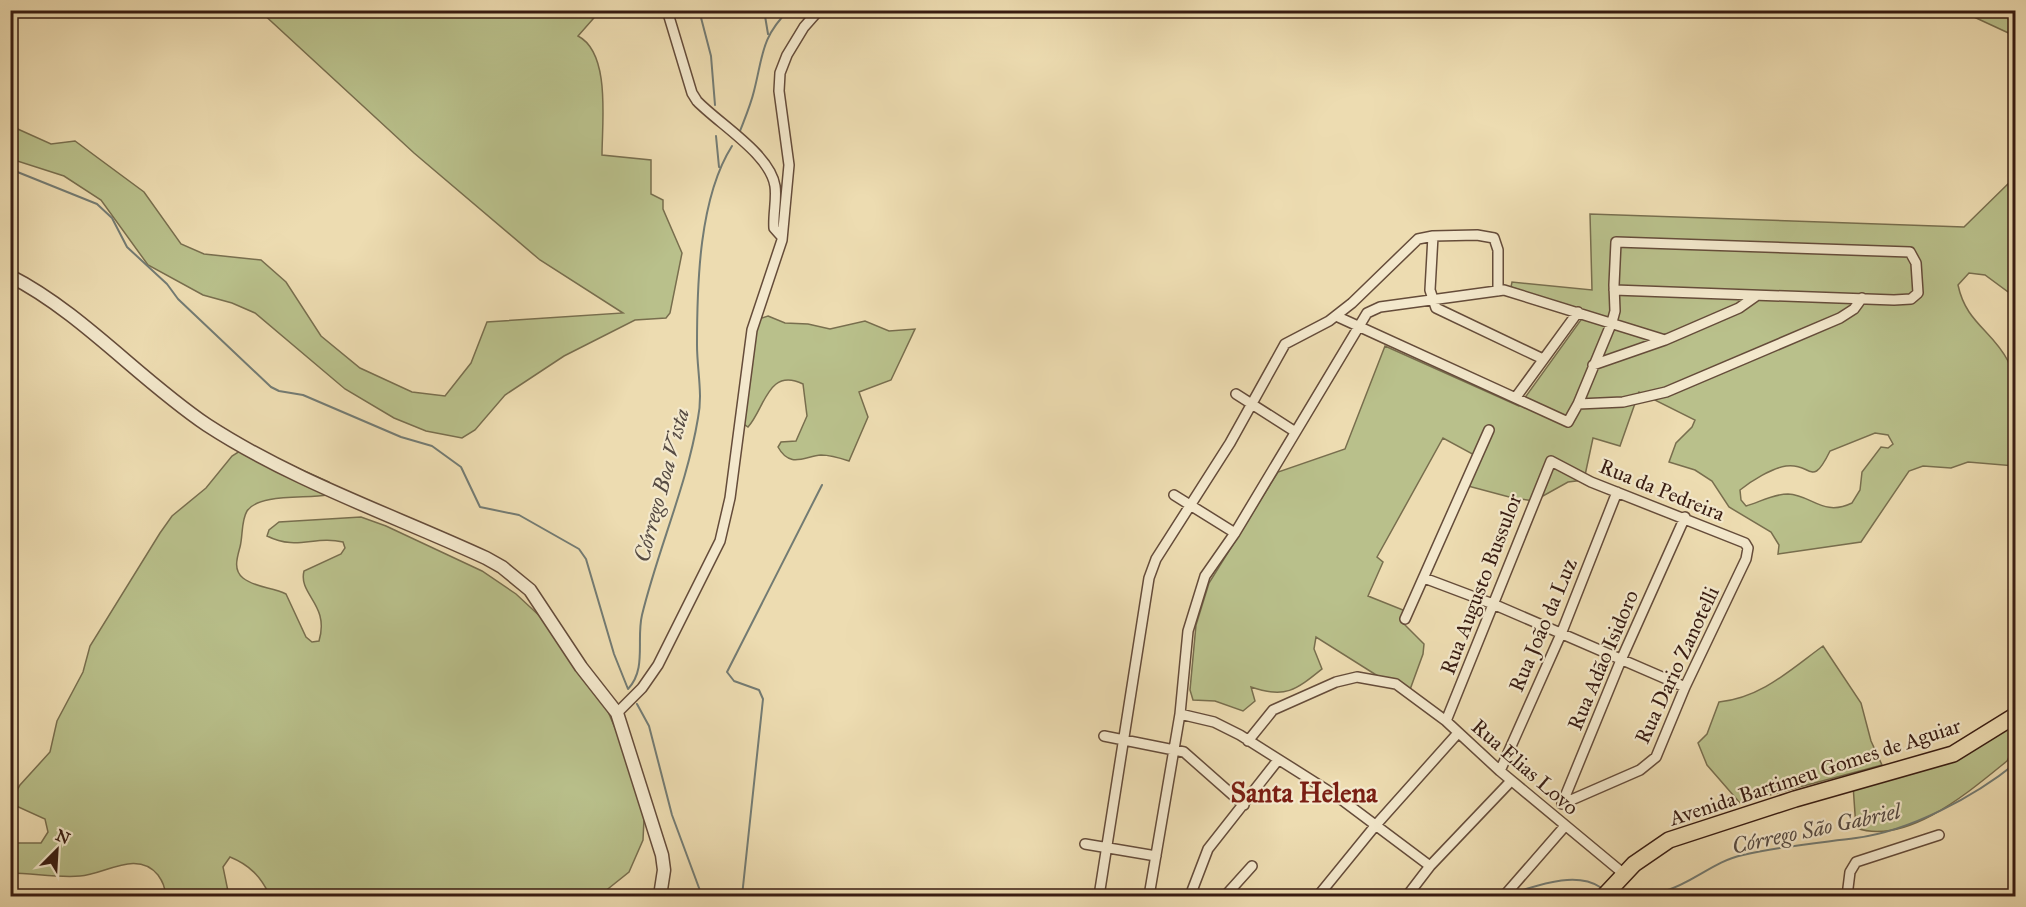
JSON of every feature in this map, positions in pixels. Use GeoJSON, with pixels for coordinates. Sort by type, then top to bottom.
{"type":"FeatureCollection","features":[{"type":"Feature","properties":{"kind":"main road","name":"Avenida Bartimeu Gomes de Aguiar"},"geometry":{"type":"LineString","coordinates":[[1614,885],[1654,848],[1683,834],[1953,754],[1970,746],[2016,715]]}},
{"type":"Feature","properties":{"kind":"street"},"geometry":{"type":"LineString","coordinates":[[667,10],[692,93],[697,101],[754,152],[772,176],[775,187],[774,228],[782,237]]}},
{"type":"Feature","properties":{"kind":"street"},"geometry":{"type":"LineString","coordinates":[[617,713],[642,688],[657,665],[720,541],[730,498],[752,330],[782,237],[789,165],[779,90],[780,73],[787,55],[804,27],[819,10]]}},
{"type":"Feature","properties":{"kind":"street"},"geometry":{"type":"LineString","coordinates":[[1099,897],[1149,578],[1156,559],[1253,404],[1286,344],[1336,316],[1407,248],[1418,240],[1433,236],[1477,235],[1494,238],[1498,250],[1498,291]]}},
{"type":"Feature","properties":{"kind":"street"},"geometry":{"type":"LineString","coordinates":[[1433,236],[1430,290],[1432,300],[1441,312],[1543,359]]}},
{"type":"Feature","properties":{"kind":"street"},"geometry":{"type":"LineString","coordinates":[[1336,316],[1568,422],[1578,404],[1612,322],[1615,311],[1614,290],[1614,244],[1622,240],[1913,254],[1916,264],[1917,293],[1915,297],[1756,296],[1614,290]]}},
{"type":"Feature","properties":{"kind":"street"},"geometry":{"type":"LineString","coordinates":[[10,276],[46,298],[206,424],[233,441],[363,505],[420,527],[502,567],[530,590],[581,667],[617,713],[662,855],[664,870],[660,897]]}},
{"type":"Feature","properties":{"kind":"street"},"geometry":{"type":"LineString","coordinates":[[1149,897],[1180,714],[1188,632],[1205,576],[1235,533],[1294,431],[1367,314],[1380,307],[1512,291],[1665,340]]}},
{"type":"Feature","properties":{"kind":"street"},"geometry":{"type":"LineString","coordinates":[[1593,365],[1665,340],[1739,308],[1756,296]]}},
{"type":"Feature","properties":{"kind":"street"},"geometry":{"type":"LineString","coordinates":[[1578,404],[1623,402],[1666,392],[1840,318],[1854,309],[1862,298]]}},
{"type":"Feature","properties":{"kind":"street"},"geometry":{"type":"LineString","coordinates":[[1352,303],[1367,314]]}},
{"type":"Feature","properties":{"kind":"street"},"geometry":{"type":"LineString","coordinates":[[1516,397],[1578,312]]}},
{"type":"Feature","properties":{"kind":"street"},"geometry":{"type":"LineString","coordinates":[[1236,394],[1294,431]]}},
{"type":"Feature","properties":{"kind":"street"},"geometry":{"type":"LineString","coordinates":[[1405,620],[1489,430]]}},
{"type":"Feature","properties":{"kind":"street","name":"Rua da Pedreira"},"geometry":{"type":"LineString","coordinates":[[1551,461],[1617,492],[1685,517],[1745,543],[1748,548],[1746,559]]}},
{"type":"Feature","properties":{"kind":"street","name":"Rua Augusto Bussulor"},"geometry":{"type":"LineString","coordinates":[[1446,721],[1551,461]]}},
{"type":"Feature","properties":{"kind":"street","name":"Rua João da Luz"},"geometry":{"type":"LineString","coordinates":[[1500,771],[1561,634],[1617,492]]}},
{"type":"Feature","properties":{"kind":"street"},"geometry":{"type":"LineString","coordinates":[[1174,495],[1235,533]]}},
{"type":"Feature","properties":{"kind":"street","name":"Rua Adão Isidoro"},"geometry":{"type":"LineString","coordinates":[[1554,816],[1562,804],[1621,660],[1685,517]]}},
{"type":"Feature","properties":{"kind":"street","name":"Rua Dario Zanotelli"},"geometry":{"type":"LineString","coordinates":[[1562,804],[1651,763],[1656,757],[1685,687],[1746,559]]}},
{"type":"Feature","properties":{"kind":"street"},"geometry":{"type":"LineString","coordinates":[[1424,578],[1493,604],[1685,687]]}},
{"type":"Feature","properties":{"kind":"street","name":"Rua Elias Lovo"},"geometry":{"type":"LineString","coordinates":[[1248,741],[1273,710],[1336,682],[1357,677],[1403,687],[1446,721],[1511,781],[1565,826],[1614,885]]}},
{"type":"Feature","properties":{"kind":"street"},"geometry":{"type":"LineString","coordinates":[[1180,714],[1214,722],[1248,741],[1338,797],[1430,866]]}},
{"type":"Feature","properties":{"kind":"street"},"geometry":{"type":"LineString","coordinates":[[1318,897],[1375,826],[1458,733]]}},
{"type":"Feature","properties":{"kind":"street"},"geometry":{"type":"LineString","coordinates":[[1104,736],[1174,748],[1194,758],[1244,805]]}},
{"type":"Feature","properties":{"kind":"street"},"geometry":{"type":"LineString","coordinates":[[1190,897],[1208,849],[1278,760]]}},
{"type":"Feature","properties":{"kind":"street"},"geometry":{"type":"LineString","coordinates":[[1407,897],[1430,866],[1511,781]]}},
{"type":"Feature","properties":{"kind":"street"},"geometry":{"type":"LineString","coordinates":[[1505,896],[1565,826]]}},
{"type":"Feature","properties":{"kind":"street"},"geometry":{"type":"LineString","coordinates":[[1847,897],[1850,872],[1856,862],[1939,835]]}},
{"type":"Feature","properties":{"kind":"street"},"geometry":{"type":"LineString","coordinates":[[1085,844],[1156,856]]}},
{"type":"Feature","properties":{"kind":"street"},"geometry":{"type":"LineString","coordinates":[[1226,897],[1252,866]]}},
{"type":"Feature","properties":{"kind":"green space"},"geometry":{"type":"Polygon","coordinates":[[[260,11],[600,11],[578,36],[589,45],[596,57],[600,73],[603,108],[602,155],[651,160],[651,194],[663,200],[663,209],[682,253],[670,313],[666,318],[635,320],[564,356],[505,395],[475,430],[462,438],[426,431],[394,418],[345,389],[255,313],[232,303],[203,295],[148,265],[101,200],[64,176],[11,159],[11,126],[51,144],[75,141],[144,192],[181,244],[204,254],[261,260],[286,282],[321,336],[360,368],[412,392],[445,396],[471,363],[487,322],[623,313],[540,260],[414,153],[260,11]]]}},
{"type":"Feature","properties":{"kind":"green space"},"geometry":{"type":"Polygon","coordinates":[[[1961,11],[2015,11],[2015,36],[1961,11]]]}},
{"type":"Feature","properties":{"kind":"green space"},"geometry":{"type":"Polygon","coordinates":[[[2015,177],[2015,297],[1985,275],[1969,273],[1958,285],[1967,309],[2002,350],[2010,365],[2010,396],[2015,412],[2016,428],[2015,466],[1968,462],[1951,468],[1923,466],[1909,471],[1861,542],[1778,554],[1779,545],[1771,532],[1729,507],[1712,481],[1695,470],[1669,462],[1676,443],[1692,427],[1695,420],[1639,392],[1620,446],[1593,438],[1584,480],[1568,482],[1534,501],[1468,486],[1480,458],[1443,438],[1377,557],[1383,562],[1368,596],[1403,610],[1402,622],[1424,644],[1423,654],[1408,695],[1316,637],[1314,649],[1322,669],[1297,687],[1282,692],[1273,692],[1251,687],[1255,701],[1243,711],[1215,701],[1193,700],[1190,690],[1196,625],[1209,583],[1278,472],[1345,449],[1385,346],[1519,406],[1586,313],[1511,287],[1512,282],[1592,290],[1590,214],[1964,227],[2015,177]],[[1875,433],[1830,451],[1824,463],[1815,472],[1795,466],[1774,469],[1740,490],[1741,500],[1746,506],[1788,494],[1825,507],[1842,507],[1852,503],[1860,490],[1862,472],[1881,447],[1888,448],[1893,444],[1888,435],[1875,433]]]}},
{"type":"Feature","properties":{"kind":"green space"},"geometry":{"type":"Polygon","coordinates":[[[768,316],[785,323],[808,324],[830,329],[865,321],[889,331],[915,329],[891,380],[859,392],[868,417],[849,461],[821,455],[798,460],[788,458],[778,447],[781,442],[796,441],[807,416],[803,384],[791,380],[775,385],[748,427],[741,422],[742,375],[759,319],[768,316]]]}},
{"type":"Feature","properties":{"kind":"green space"},"geometry":{"type":"Polygon","coordinates":[[[243,449],[282,461],[329,482],[331,489],[327,495],[272,499],[253,505],[247,511],[244,519],[237,560],[238,571],[243,578],[253,584],[286,594],[306,637],[312,642],[319,641],[320,618],[318,609],[305,587],[304,571],[341,554],[345,548],[343,542],[333,540],[297,543],[267,536],[269,530],[279,522],[361,517],[386,526],[482,571],[516,594],[544,620],[595,681],[635,775],[644,819],[643,840],[629,872],[599,896],[270,896],[254,872],[230,857],[223,867],[229,896],[165,896],[164,885],[158,875],[150,868],[140,864],[120,865],[80,876],[11,873],[11,843],[41,843],[48,832],[45,819],[14,805],[13,798],[20,785],[50,752],[57,721],[83,672],[90,646],[172,516],[206,488],[232,456],[243,449]]]}},
{"type":"Feature","properties":{"kind":"green space"},"geometry":{"type":"Polygon","coordinates":[[[1823,646],[1861,703],[1871,741],[1882,765],[1740,803],[1707,765],[1698,743],[1707,734],[1719,702],[1762,689],[1823,646]]]}},
{"type":"Feature","properties":{"kind":"green space"},"geometry":{"type":"Polygon","coordinates":[[[2015,715],[2015,756],[2009,757],[1975,787],[1937,813],[1916,823],[1876,832],[1856,828],[1853,785],[1939,761],[2015,715]]]}},
{"type":"Feature","properties":{"kind":"waterway"},"geometry":{"type":"LineString","coordinates":[[699,10],[711,56],[715,105]]}},
{"type":"Feature","properties":{"kind":"waterway"},"geometry":{"type":"LineString","coordinates":[[764,10],[768,34]]}},
{"type":"Feature","properties":{"kind":"waterway","name":"Córrego Boa Vista"},"geometry":{"type":"LineString","coordinates":[[740,131],[751,101],[768,38],[789,10]]}},
{"type":"Feature","properties":{"kind":"waterway"},"geometry":{"type":"LineString","coordinates":[[716,136],[719,167]]}},
{"type":"Feature","properties":{"kind":"waterway"},"geometry":{"type":"LineString","coordinates":[[10,169],[97,204],[112,218],[127,247],[271,387],[279,391],[303,395],[401,437],[432,446],[461,467],[480,507],[519,515],[579,549],[586,559],[614,654],[628,689],[634,681],[639,663],[642,615],[687,468],[698,418],[700,391],[697,321],[702,242],[713,190],[732,146]]}},
{"type":"Feature","properties":{"kind":"waterway"},"geometry":{"type":"LineString","coordinates":[[742,896],[763,699],[759,690],[734,681],[727,672],[822,485]]}},
{"type":"Feature","properties":{"kind":"waterway","name":"Córrego Boa Vista"},"geometry":{"type":"LineString","coordinates":[[637,704],[649,726],[672,815],[702,896]]}},
{"type":"Feature","properties":{"kind":"waterway","name":"Córrego São Gabriel"},"geometry":{"type":"LineString","coordinates":[[1615,893],[1659,892],[1685,883],[1723,862],[1743,855],[1856,838],[1898,828],[1961,800],[2016,763]]}},
{"type":"Feature","properties":{"kind":"waterway","name":"Córrego São Gabriel"},"geometry":{"type":"LineString","coordinates":[[1513,893],[1546,883],[1569,880],[1590,882],[1600,887]]}},
{"type":"Feature","properties":{"kind":"district","name":"Santa Helena"},"geometry":{"type":"Point","coordinates":[1304,793]}}]}
